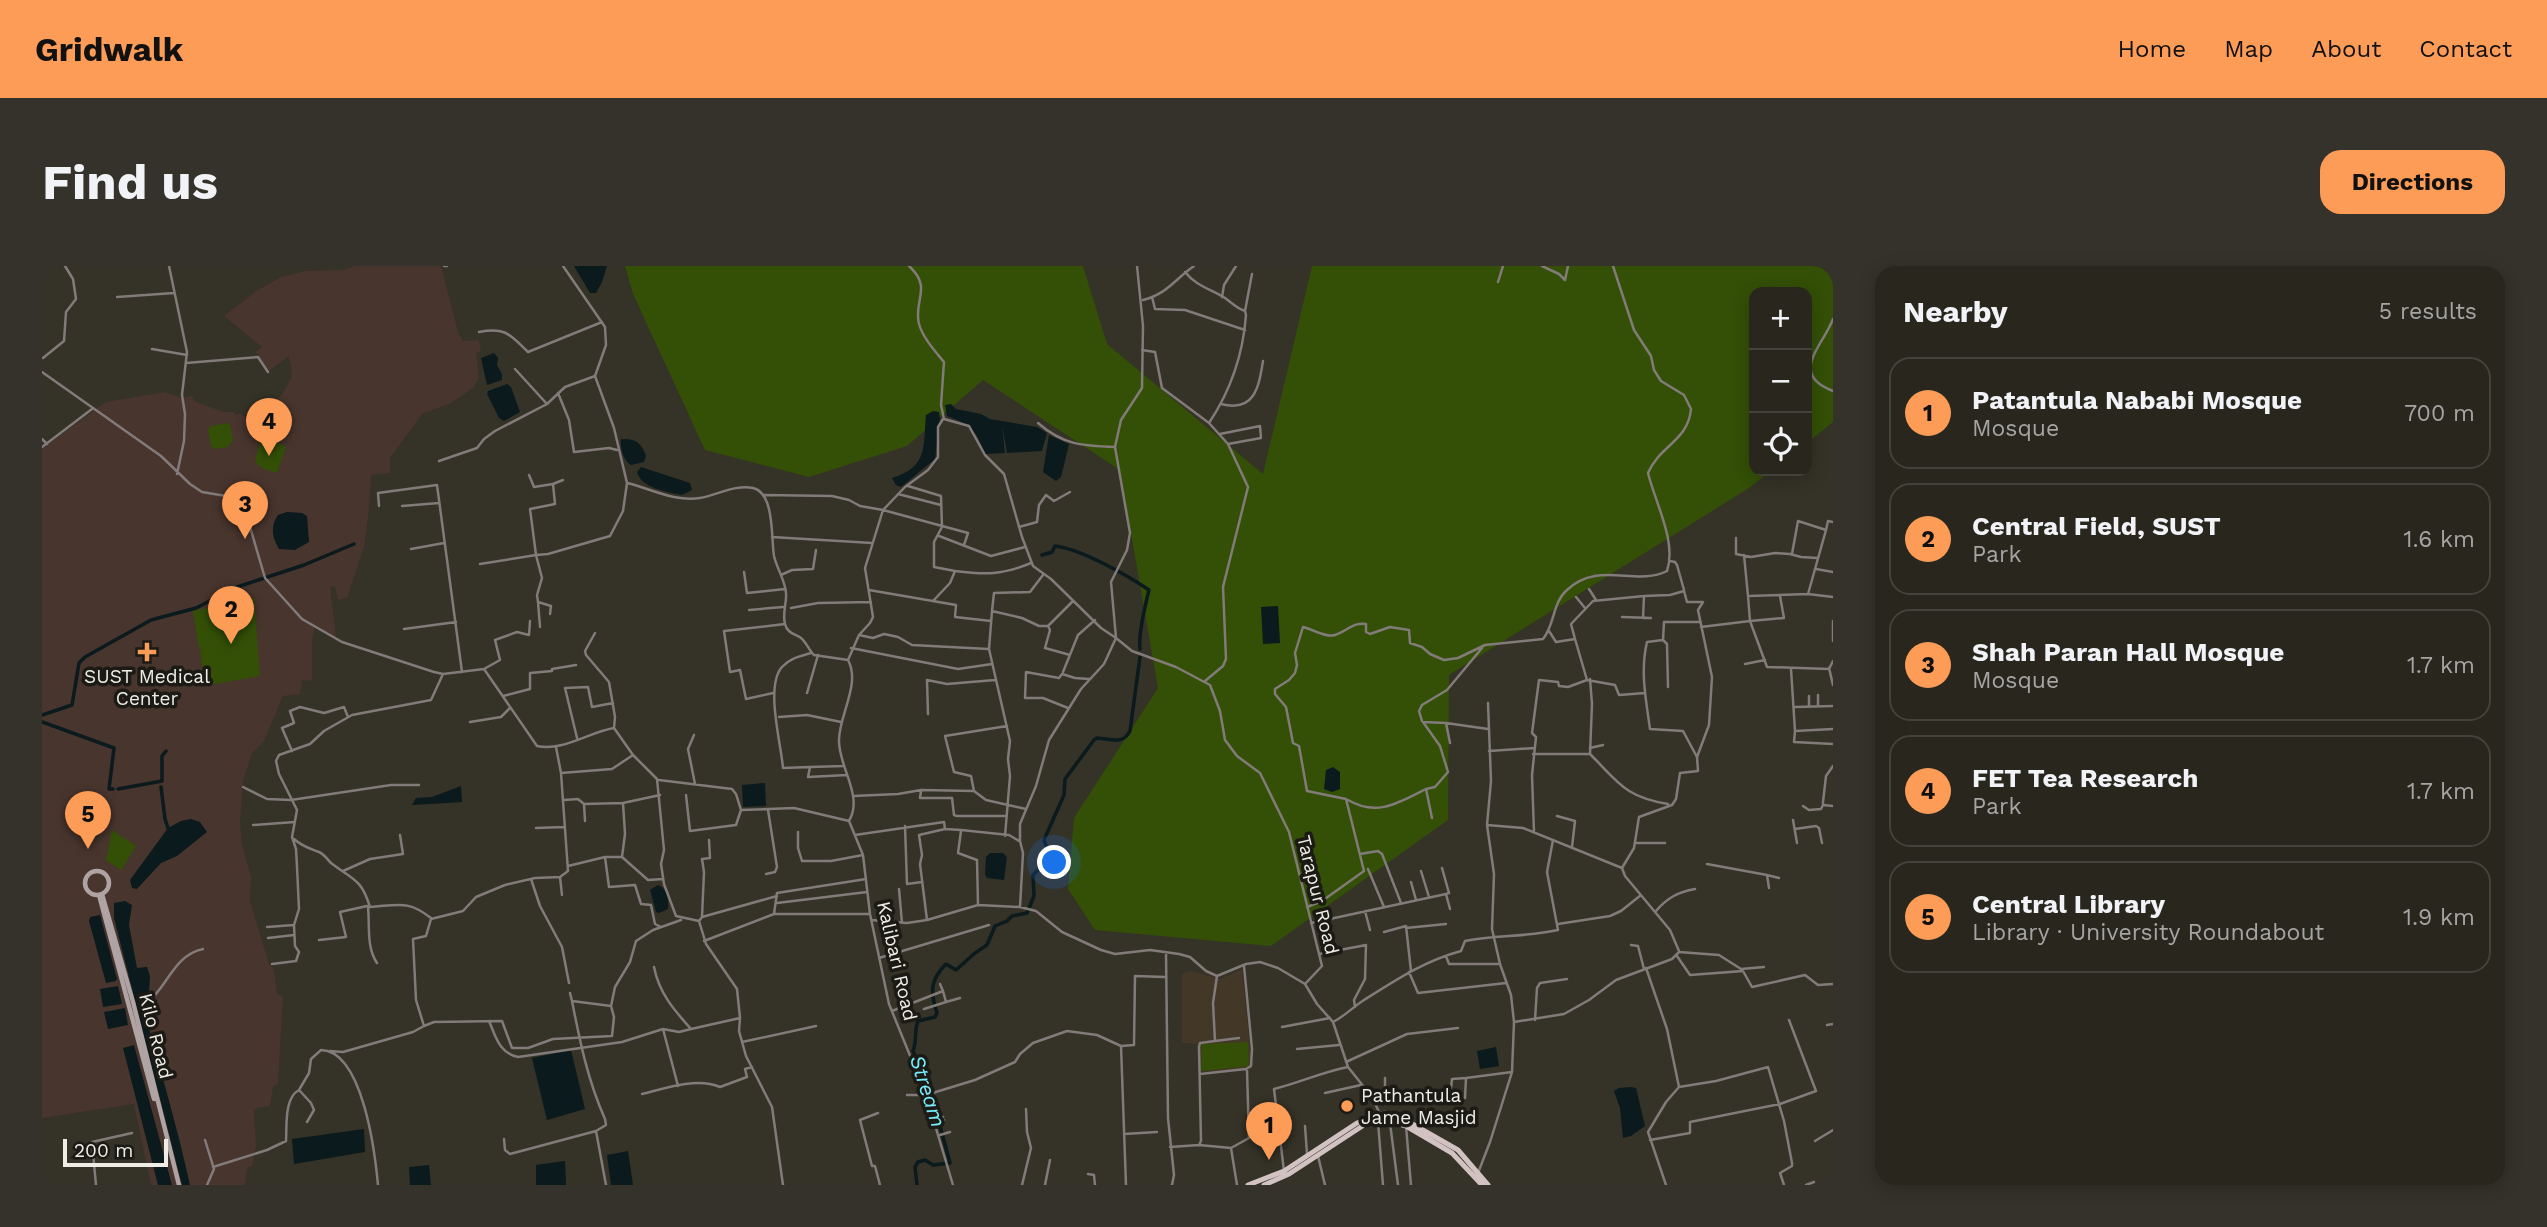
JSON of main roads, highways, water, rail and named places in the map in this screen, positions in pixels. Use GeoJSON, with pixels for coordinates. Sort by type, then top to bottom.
{"type":"FeatureCollection","features":[{"type":"Feature","properties":{"kind":"main road"},"geometry":{"type":"LineString","coordinates":[[1248,1185],[1289,1174],[1318,1156],[1357,1123],[1400,1117],[1458,1150],[1482,1185]]}},
{"type":"Feature","properties":{"kind":"main road"},"geometry":{"type":"LineString","coordinates":[[1383,1118],[1406,1126],[1452,1153],[1488,1185]]}},
{"type":"Feature","properties":{"kind":"main road"},"geometry":{"type":"LineString","coordinates":[[1263,1183],[1327,1147]]}},
{"type":"Feature","properties":{"kind":"waterway"},"geometry":{"type":"LineString","coordinates":[[42,715],[72,705],[79,663],[85,657],[151,620],[196,608],[237,587],[304,565],[354,544]]}},
{"type":"Feature","properties":{"kind":"waterway"},"geometry":{"type":"LineString","coordinates":[[1042,555],[1052,552],[1055,546],[1066,548],[1116,570],[1149,590],[1141,628],[1140,649]]}},
{"type":"Feature","properties":{"kind":"waterway","name":"Stream"},"geometry":{"type":"LineString","coordinates":[[917,1185],[915,1167],[918,1162],[925,1160],[933,1165],[950,1163],[930,1089],[913,1051],[918,1021],[935,1017],[937,1013],[933,999],[934,981],[946,964],[956,970],[987,945],[995,926],[1012,916],[1027,913],[1034,896],[1033,875],[1048,860],[1044,840],[1064,795],[1065,779],[1094,740],[1120,740],[1130,731],[1140,657]]}},
{"type":"Feature","properties":{"kind":"waterway"},"geometry":{"type":"LineString","coordinates":[[42,722],[114,748],[109,789],[113,789]]}},
{"type":"Feature","properties":{"kind":"waterway"},"geometry":{"type":"LineString","coordinates":[[118,789],[162,781],[162,756],[166,751]]}},
{"type":"Feature","properties":{"kind":"waterway"},"geometry":{"type":"LineString","coordinates":[[161,787],[168,828]]}},
{"type":"Feature","properties":{"kind":"place","name":"FET Tea Research"},"geometry":{"type":"Point","coordinates":[269,456]}},
{"type":"Feature","properties":{"kind":"place","name":"Shah Paran Hall Mosque"},"geometry":{"type":"Point","coordinates":[245,539]}},
{"type":"Feature","properties":{"kind":"place","name":"Central Field, SUST"},"geometry":{"type":"Point","coordinates":[231,644]}},
{"type":"Feature","properties":{"kind":"place","name":"SUST Medical Center"},"geometry":{"type":"Point","coordinates":[147,652]}},
{"type":"Feature","properties":{"kind":"place","name":"Central Library"},"geometry":{"type":"Point","coordinates":[88,849]}},
{"type":"Feature","properties":{"kind":"place","name":"Pathantula Jame Masjid"},"geometry":{"type":"Point","coordinates":[1347,1106]}},
{"type":"Feature","properties":{"kind":"place","name":"Patantula Nababi Mosque"},"geometry":{"type":"Point","coordinates":[1269,1160]}}]}
